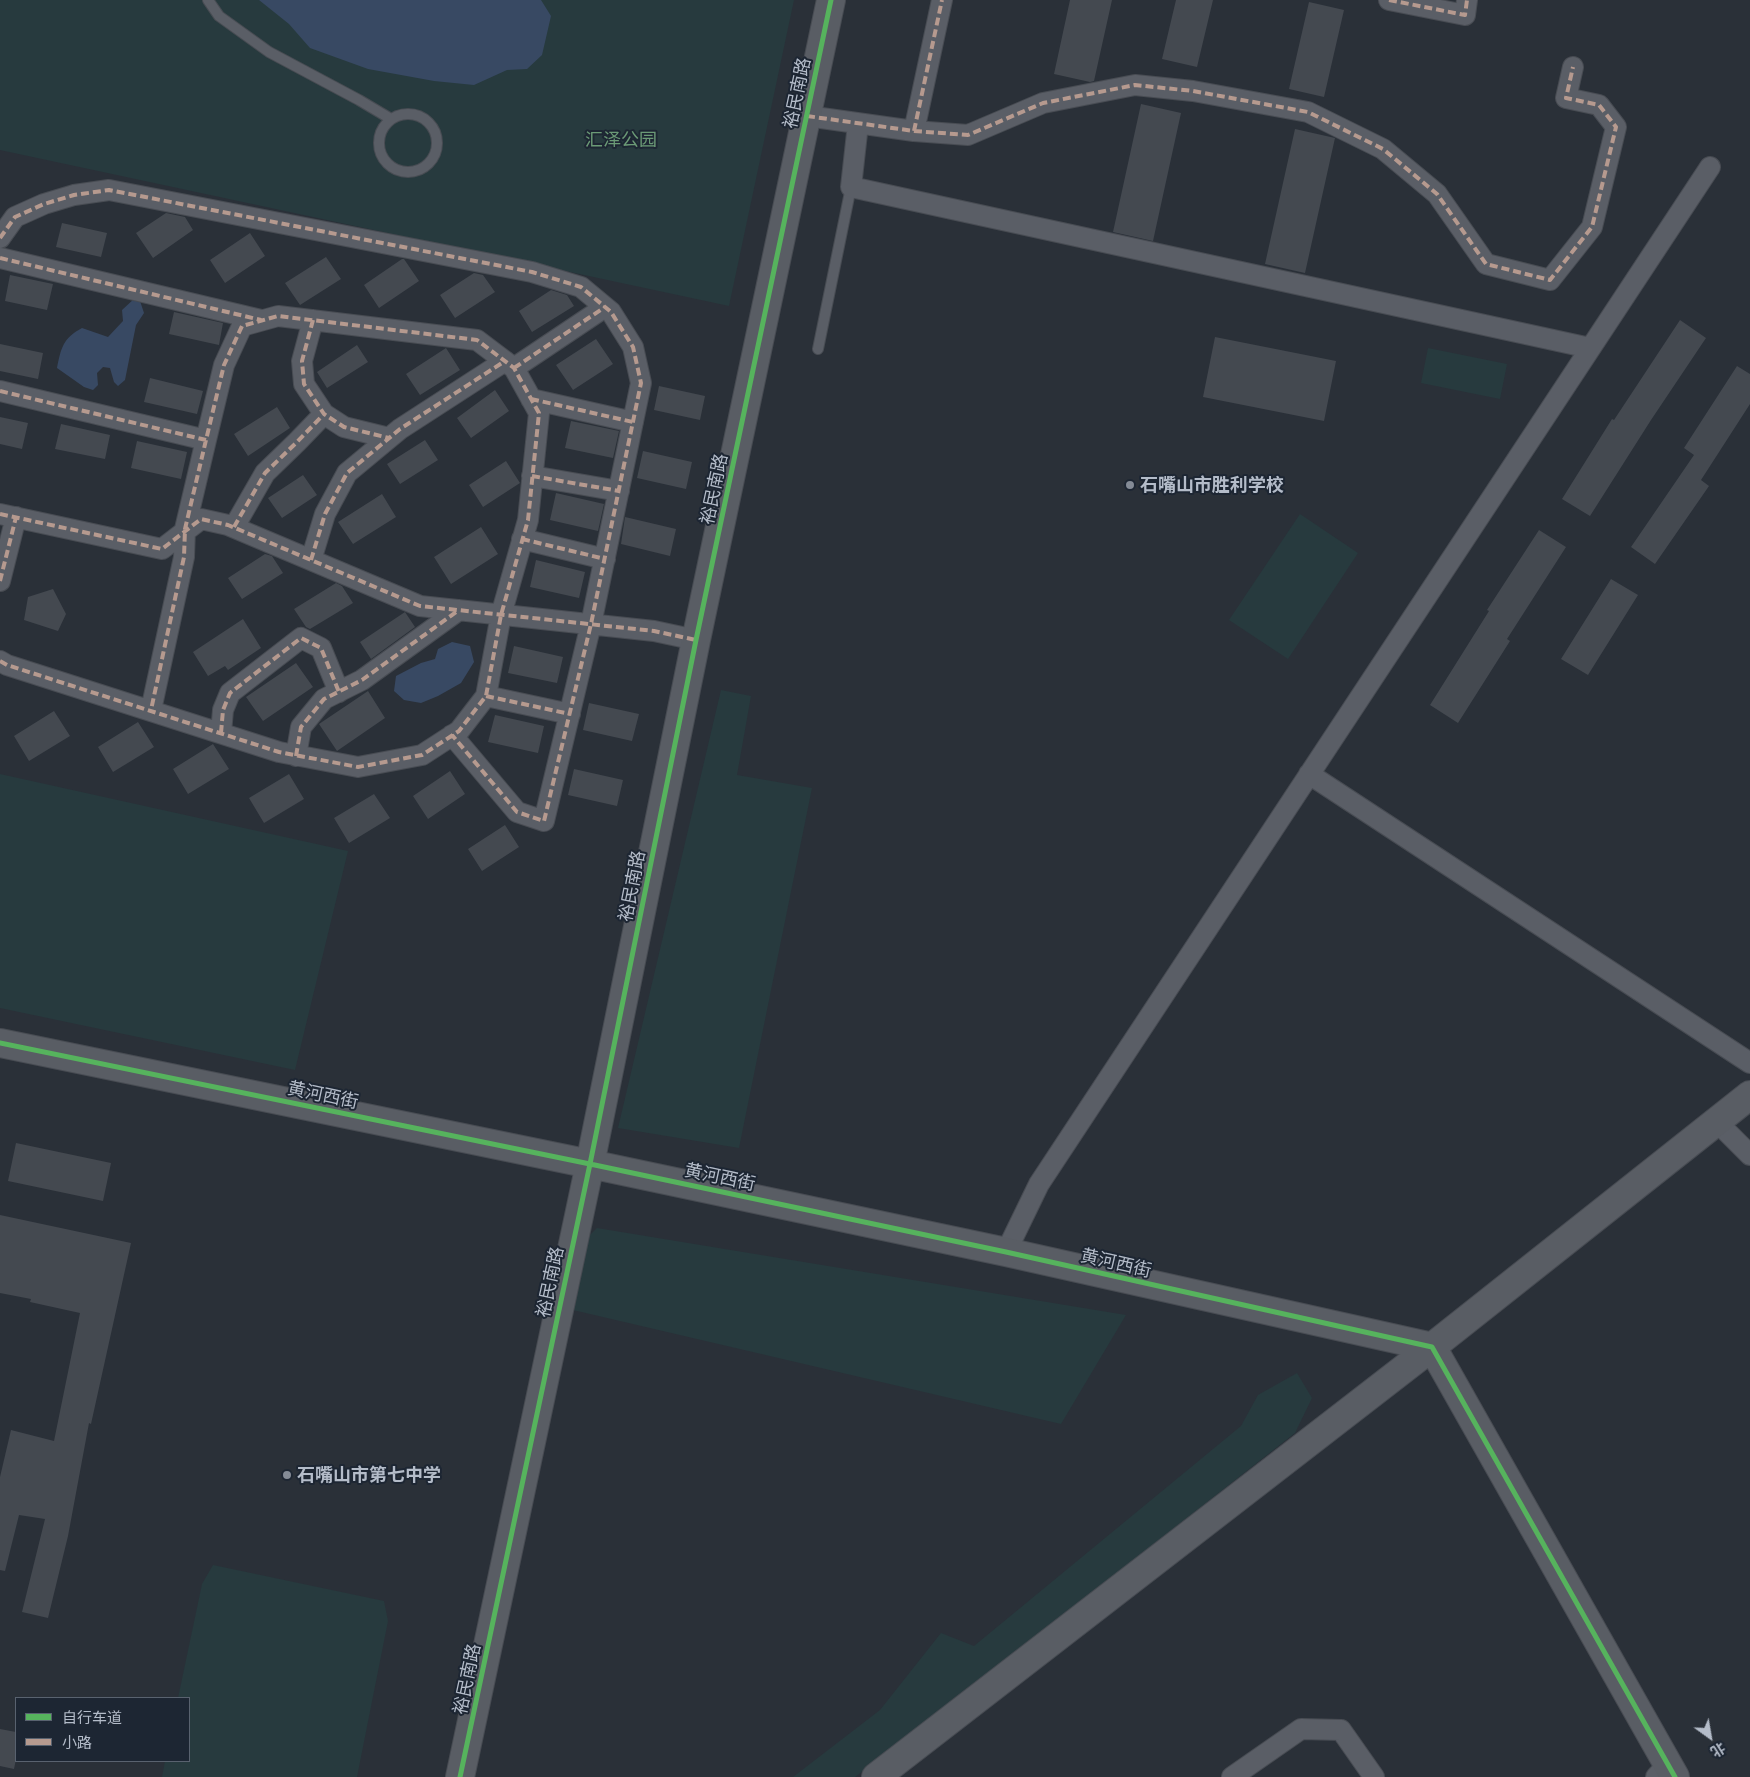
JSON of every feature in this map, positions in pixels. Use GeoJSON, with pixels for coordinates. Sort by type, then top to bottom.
{"type":"FeatureCollection","features":[{"type":"Feature","properties":{"kind":"street","name":"裕民南路"},"geometry":{"type":"LineString","coordinates":[[460,1777],[590,1164],[696,640],[831,0]]}},
{"type":"Feature","properties":{"kind":"street"},"geometry":{"type":"LineString","coordinates":[[914,131],[942,0]]}},
{"type":"Feature","properties":{"kind":"street"},"geometry":{"type":"LineString","coordinates":[[1389,0],[1465,15],[1467,0]]}},
{"type":"Feature","properties":{"kind":"street"},"geometry":{"type":"LineString","coordinates":[[806,116],[914,131],[968,135],[1043,103],[1135,85],[1193,91],[1308,112],[1383,149],[1437,194],[1486,264],[1550,280],[1592,227],[1616,126],[1599,105],[1566,98],[1573,67]]}},
{"type":"Feature","properties":{"kind":"street"},"geometry":{"type":"LineString","coordinates":[[858,124],[850,187],[1590,348]]}},
{"type":"Feature","properties":{"kind":"street"},"geometry":{"type":"LineString","coordinates":[[1006,1252],[1039,1184],[1710,167]]}},
{"type":"Feature","properties":{"kind":"street"},"geometry":{"type":"LineString","coordinates":[[0,238],[15,217],[44,204],[74,195],[109,190],[532,272],[581,288],[611,312],[633,347],[641,382],[591,624],[544,821],[517,812],[452,735]]}},
{"type":"Feature","properties":{"kind":"street"},"geometry":{"type":"LineString","coordinates":[[0,258],[263,320]]}},
{"type":"Feature","properties":{"kind":"street"},"geometry":{"type":"LineString","coordinates":[[312,560],[325,514],[347,473],[400,429],[605,307]]}},
{"type":"Feature","properties":{"kind":"street"},"geometry":{"type":"LineString","coordinates":[[0,661],[7,665],[152,710],[221,734],[296,756],[358,768],[422,755],[459,730],[486,696],[501,615],[528,520],[539,413],[510,365],[477,340],[278,316],[242,326],[224,365],[185,529],[184,557],[152,710]]}},
{"type":"Feature","properties":{"kind":"street"},"geometry":{"type":"LineString","coordinates":[[313,320],[302,361],[304,384],[324,414],[344,427],[389,438]]}},
{"type":"Feature","properties":{"kind":"street"},"geometry":{"type":"LineString","coordinates":[[0,391],[206,440]]}},
{"type":"Feature","properties":{"kind":"street"},"geometry":{"type":"LineString","coordinates":[[531,399],[633,422]]}},
{"type":"Feature","properties":{"kind":"street"},"geometry":{"type":"LineString","coordinates":[[234,527],[265,473],[324,414]]}},
{"type":"Feature","properties":{"kind":"street"},"geometry":{"type":"LineString","coordinates":[[532,476],[619,491]]}},
{"type":"Feature","properties":{"kind":"street"},"geometry":{"type":"LineString","coordinates":[[0,581],[8,516],[162,549],[185,529],[201,519],[234,527],[420,606],[654,631],[696,640]]}},
{"type":"Feature","properties":{"kind":"street"},"geometry":{"type":"LineString","coordinates":[[522,539],[605,559]]}},
{"type":"Feature","properties":{"kind":"street"},"geometry":{"type":"LineString","coordinates":[[296,756],[301,728],[324,699],[362,680],[459,610]]}},
{"type":"Feature","properties":{"kind":"street"},"geometry":{"type":"LineString","coordinates":[[221,734],[224,710],[230,693],[301,638],[321,648],[339,692]]}},
{"type":"Feature","properties":{"kind":"street"},"geometry":{"type":"LineString","coordinates":[[486,696],[570,714]]}},
{"type":"Feature","properties":{"kind":"street"},"geometry":{"type":"LineString","coordinates":[[1309,774],[1750,1063]]}},
{"type":"Feature","properties":{"kind":"street","name":"黄河西街"},"geometry":{"type":"LineString","coordinates":[[0,1043],[590,1164],[1006,1252],[1432,1347]]}},
{"type":"Feature","properties":{"kind":"street"},"geometry":{"type":"LineString","coordinates":[[876,1777],[1432,1347],[1750,1095]]}},
{"type":"Feature","properties":{"kind":"street"},"geometry":{"type":"LineString","coordinates":[[1716,1121],[1750,1154]]}},
{"type":"Feature","properties":{"kind":"street"},"geometry":{"type":"LineString","coordinates":[[1432,1347],[1666,1773]]}},
{"type":"Feature","properties":{"kind":"street"},"geometry":{"type":"LineString","coordinates":[[1232,1777],[1301,1729],[1341,1730],[1374,1777]]}},
{"type":"Feature","properties":{"kind":"lane"},"geometry":{"type":"LineString","coordinates":[[208,0],[219,16],[268,52],[360,100],[391,119]]}},
{"type":"Feature","properties":{"kind":"lane"},"geometry":{"type":"LineString","coordinates":[[408,113],[420,115],[429,121],[436,131],[438,142],[436,154],[430,164],[420,170],[408,172],[397,170],[387,164],[381,154],[378,143],[381,132],[391,119],[397,115],[408,113]]}},
{"type":"Feature","properties":{"kind":"lane"},"geometry":{"type":"LineString","coordinates":[[818,349],[850,187]]}},
{"type":"Feature","properties":{"kind":"green space","name":"汇泽公园"},"geometry":{"type":"Polygon","coordinates":[[[0,0],[794,0],[729,306],[0,150],[0,0]]]}},
{"type":"Feature","properties":{"kind":"green space"},"geometry":{"type":"Polygon","coordinates":[[[1428,348],[1507,364],[1500,399],[1421,383],[1428,348]]]}},
{"type":"Feature","properties":{"kind":"green space"},"geometry":{"type":"Polygon","coordinates":[[[1300,514],[1358,553],[1288,659],[1229,620],[1300,514]]]}},
{"type":"Feature","properties":{"kind":"green space"},"geometry":{"type":"Polygon","coordinates":[[[721,690],[751,696],[737,775],[812,788],[739,1148],[618,1128],[721,690]]]}},
{"type":"Feature","properties":{"kind":"green space"},"geometry":{"type":"Polygon","coordinates":[[[0,774],[348,851],[295,1070],[0,1008],[0,774]]]}},
{"type":"Feature","properties":{"kind":"green space"},"geometry":{"type":"Polygon","coordinates":[[[597,1228],[1126,1315],[1061,1424],[560,1307],[576,1249],[597,1228]]]}},
{"type":"Feature","properties":{"kind":"green space"},"geometry":{"type":"Polygon","coordinates":[[[1297,1373],[1312,1398],[1295,1433],[855,1777],[793,1777],[880,1710],[941,1633],[974,1646],[1241,1426],[1258,1395],[1297,1373]]]}},
{"type":"Feature","properties":{"kind":"green space"},"geometry":{"type":"Polygon","coordinates":[[[213,1565],[384,1601],[388,1621],[357,1777],[162,1777],[165,1762],[190,1762],[190,1697],[178,1697],[202,1584],[213,1565]]]}},
{"type":"Feature","properties":{"kind":"water"},"geometry":{"type":"Polygon","coordinates":[[[259,0],[541,0],[551,16],[542,55],[527,69],[507,70],[474,85],[434,81],[368,69],[310,48],[289,24],[259,0]]]}},
{"type":"Feature","properties":{"kind":"water"},"geometry":{"type":"Polygon","coordinates":[[[135,298],[140,301],[144,313],[136,325],[125,380],[118,386],[114,382],[110,368],[103,367],[97,373],[98,385],[93,390],[84,387],[57,368],[64,344],[71,336],[82,328],[108,337],[123,321],[122,310],[135,298]]]}},
{"type":"Feature","properties":{"kind":"water"},"geometry":{"type":"Polygon","coordinates":[[[452,642],[470,646],[474,662],[461,683],[421,703],[404,700],[394,691],[396,676],[421,663],[435,659],[438,649],[452,642]]]}},
{"type":"Feature","properties":{"kind":"building"},"geometry":{"type":"Polygon","coordinates":[[[1070,0],[1112,0],[1094,81],[1090,82],[1054,74],[1070,0]]]}},
{"type":"Feature","properties":{"kind":"building"},"geometry":{"type":"Polygon","coordinates":[[[1176,0],[1213,0],[1197,67],[1162,59],[1176,0]]]}},
{"type":"Feature","properties":{"kind":"building"},"geometry":{"type":"Polygon","coordinates":[[[1309,2],[1344,10],[1324,97],[1289,89],[1309,2]]]}},
{"type":"Feature","properties":{"kind":"building"},"geometry":{"type":"Polygon","coordinates":[[[1141,104],[1181,113],[1153,241],[1113,232],[1141,104]]]}},
{"type":"Feature","properties":{"kind":"building"},"geometry":{"type":"Polygon","coordinates":[[[1295,129],[1335,138],[1305,273],[1265,264],[1295,129]]]}},
{"type":"Feature","properties":{"kind":"building"},"geometry":{"type":"Polygon","coordinates":[[[166,213],[185,217],[193,230],[153,258],[136,233],[166,213]]]}},
{"type":"Feature","properties":{"kind":"building"},"geometry":{"type":"Polygon","coordinates":[[[62,223],[107,233],[101,257],[56,247],[62,223]]]}},
{"type":"Feature","properties":{"kind":"building"},"geometry":{"type":"Polygon","coordinates":[[[250,233],[265,256],[225,283],[210,260],[250,233]]]}},
{"type":"Feature","properties":{"kind":"building"},"geometry":{"type":"Polygon","coordinates":[[[326,257],[341,279],[300,305],[285,283],[326,257]]]}},
{"type":"Feature","properties":{"kind":"building"},"geometry":{"type":"Polygon","coordinates":[[[404,259],[419,281],[379,308],[364,285],[404,259]]]}},
{"type":"Feature","properties":{"kind":"building"},"geometry":{"type":"Polygon","coordinates":[[[474,273],[483,275],[495,292],[455,318],[440,295],[474,273]]]}},
{"type":"Feature","properties":{"kind":"building"},"geometry":{"type":"Polygon","coordinates":[[[10,275],[53,284],[47,310],[5,301],[10,275]]]}},
{"type":"Feature","properties":{"kind":"building"},"geometry":{"type":"Polygon","coordinates":[[[551,290],[567,295],[574,306],[532,332],[519,311],[551,290]]]}},
{"type":"Feature","properties":{"kind":"building"},"geometry":{"type":"Polygon","coordinates":[[[174,312],[223,323],[219,345],[169,334],[174,312]]]}},
{"type":"Feature","properties":{"kind":"building"},"geometry":{"type":"Polygon","coordinates":[[[1680,320],[1706,338],[1590,516],[1562,499],[1612,419],[1614,420],[1680,320]]]}},
{"type":"Feature","properties":{"kind":"building"},"geometry":{"type":"Polygon","coordinates":[[[1215,337],[1336,361],[1324,421],[1203,397],[1215,337]]]}},
{"type":"Feature","properties":{"kind":"building"},"geometry":{"type":"Polygon","coordinates":[[[596,339],[613,364],[573,390],[556,365],[596,339]]]}},
{"type":"Feature","properties":{"kind":"building"},"geometry":{"type":"Polygon","coordinates":[[[0,344],[43,353],[38,379],[0,371],[0,344]]]}},
{"type":"Feature","properties":{"kind":"building"},"geometry":{"type":"Polygon","coordinates":[[[357,345],[368,362],[327,388],[317,372],[357,345]]]}},
{"type":"Feature","properties":{"kind":"building"},"geometry":{"type":"Polygon","coordinates":[[[446,348],[460,370],[420,395],[406,374],[446,348]]]}},
{"type":"Feature","properties":{"kind":"building"},"geometry":{"type":"Polygon","coordinates":[[[1737,366],[1750,374],[1750,404],[1701,480],[1709,486],[1655,564],[1631,547],[1694,455],[1684,448],[1737,366]]]}},
{"type":"Feature","properties":{"kind":"building"},"geometry":{"type":"Polygon","coordinates":[[[150,378],[203,391],[197,414],[144,402],[150,378]]]}},
{"type":"Feature","properties":{"kind":"building"},"geometry":{"type":"Polygon","coordinates":[[[659,386],[705,396],[700,420],[654,410],[659,386]]]}},
{"type":"Feature","properties":{"kind":"building"},"geometry":{"type":"Polygon","coordinates":[[[495,390],[509,411],[471,438],[457,418],[495,390]]]}},
{"type":"Feature","properties":{"kind":"building"},"geometry":{"type":"Polygon","coordinates":[[[277,407],[290,428],[248,456],[234,434],[277,407]]]}},
{"type":"Feature","properties":{"kind":"building"},"geometry":{"type":"Polygon","coordinates":[[[0,417],[28,423],[22,449],[0,444],[0,417]]]}},
{"type":"Feature","properties":{"kind":"building"},"geometry":{"type":"Polygon","coordinates":[[[571,421],[619,431],[613,458],[565,448],[571,421]]]}},
{"type":"Feature","properties":{"kind":"building"},"geometry":{"type":"Polygon","coordinates":[[[61,424],[110,435],[105,459],[55,449],[61,424]]]}},
{"type":"Feature","properties":{"kind":"building"},"geometry":{"type":"Polygon","coordinates":[[[425,440],[438,460],[400,484],[387,464],[425,440]]]}},
{"type":"Feature","properties":{"kind":"building"},"geometry":{"type":"Polygon","coordinates":[[[137,441],[187,452],[181,479],[131,468],[137,441]]]}},
{"type":"Feature","properties":{"kind":"building"},"geometry":{"type":"Polygon","coordinates":[[[643,451],[692,462],[686,489],[637,478],[643,451]]]}},
{"type":"Feature","properties":{"kind":"building"},"geometry":{"type":"Polygon","coordinates":[[[506,461],[520,483],[483,507],[469,485],[506,461]]]}},
{"type":"Feature","properties":{"kind":"building"},"geometry":{"type":"Polygon","coordinates":[[[303,475],[317,495],[282,518],[268,498],[303,475]]]}},
{"type":"Feature","properties":{"kind":"building"},"geometry":{"type":"Polygon","coordinates":[[[556,493],[604,504],[598,531],[550,520],[556,493]]]}},
{"type":"Feature","properties":{"kind":"building"},"geometry":{"type":"Polygon","coordinates":[[[382,494],[396,517],[353,544],[338,522],[382,494]]]}},
{"type":"Feature","properties":{"kind":"building"},"geometry":{"type":"Polygon","coordinates":[[[625,517],[676,529],[670,556],[621,544],[625,517]]]}},
{"type":"Feature","properties":{"kind":"building"},"geometry":{"type":"Polygon","coordinates":[[[481,527],[498,554],[451,584],[434,557],[481,527]]]}},
{"type":"Feature","properties":{"kind":"building"},"geometry":{"type":"Polygon","coordinates":[[[1539,530],[1566,547],[1507,639],[1510,641],[1458,723],[1430,705],[1489,611],[1487,610],[1539,530]]]}},
{"type":"Feature","properties":{"kind":"building"},"geometry":{"type":"Polygon","coordinates":[[[265,554],[272,556],[283,573],[242,599],[228,578],[265,554]]]}},
{"type":"Feature","properties":{"kind":"building"},"geometry":{"type":"Polygon","coordinates":[[[536,560],[585,572],[579,598],[530,587],[536,560]]]}},
{"type":"Feature","properties":{"kind":"building"},"geometry":{"type":"Polygon","coordinates":[[[1611,579],[1638,595],[1588,675],[1561,659],[1611,579]]]}},
{"type":"Feature","properties":{"kind":"building"},"geometry":{"type":"Polygon","coordinates":[[[336,583],[342,586],[353,603],[310,629],[306,627],[294,609],[336,583]]]}},
{"type":"Feature","properties":{"kind":"building"},"geometry":{"type":"Polygon","coordinates":[[[53,589],[66,614],[58,631],[24,620],[28,597],[53,589]]]}},
{"type":"Feature","properties":{"kind":"building"},"geometry":{"type":"Polygon","coordinates":[[[405,612],[415,627],[371,659],[360,642],[405,612]]]}},
{"type":"Feature","properties":{"kind":"building"},"geometry":{"type":"Polygon","coordinates":[[[243,619],[261,648],[228,670],[225,666],[208,676],[193,652],[243,619]]]}},
{"type":"Feature","properties":{"kind":"building"},"geometry":{"type":"Polygon","coordinates":[[[514,646],[563,657],[557,683],[508,673],[514,646]]]}},
{"type":"Feature","properties":{"kind":"building"},"geometry":{"type":"Polygon","coordinates":[[[296,663],[313,687],[263,721],[246,697],[296,663]]]}},
{"type":"Feature","properties":{"kind":"building"},"geometry":{"type":"Polygon","coordinates":[[[368,691],[385,718],[337,751],[319,724],[368,691]]]}},
{"type":"Feature","properties":{"kind":"building"},"geometry":{"type":"Polygon","coordinates":[[[589,703],[639,714],[632,741],[583,730],[589,703]]]}},
{"type":"Feature","properties":{"kind":"building"},"geometry":{"type":"Polygon","coordinates":[[[54,711],[70,736],[29,761],[14,736],[54,711]]]}},
{"type":"Feature","properties":{"kind":"building"},"geometry":{"type":"Polygon","coordinates":[[[495,715],[544,726],[538,753],[488,742],[495,715]]]}},
{"type":"Feature","properties":{"kind":"building"},"geometry":{"type":"Polygon","coordinates":[[[138,722],[154,747],[113,772],[98,747],[138,722]]]}},
{"type":"Feature","properties":{"kind":"building"},"geometry":{"type":"Polygon","coordinates":[[[213,744],[229,769],[188,794],[173,769],[213,744]]]}},
{"type":"Feature","properties":{"kind":"building"},"geometry":{"type":"Polygon","coordinates":[[[574,769],[623,780],[617,806],[568,795],[574,769]]]}},
{"type":"Feature","properties":{"kind":"building"},"geometry":{"type":"Polygon","coordinates":[[[450,771],[465,794],[428,819],[413,796],[450,771]]]}},
{"type":"Feature","properties":{"kind":"building"},"geometry":{"type":"Polygon","coordinates":[[[289,774],[304,799],[264,823],[249,798],[289,774]]]}},
{"type":"Feature","properties":{"kind":"building"},"geometry":{"type":"Polygon","coordinates":[[[374,794],[390,818],[349,843],[334,818],[374,794]]]}},
{"type":"Feature","properties":{"kind":"building"},"geometry":{"type":"Polygon","coordinates":[[[505,825],[519,847],[482,871],[468,849],[505,825]]]}},
{"type":"Feature","properties":{"kind":"building"},"geometry":{"type":"Polygon","coordinates":[[[16,1143],[111,1163],[103,1201],[8,1181],[16,1143]]]}},
{"type":"Feature","properties":{"kind":"building"},"geometry":{"type":"Polygon","coordinates":[[[0,1215],[131,1243],[91,1424],[89,1423],[68,1536],[48,1618],[22,1612],[45,1519],[19,1515],[5,1571],[0,1570],[0,1477],[11,1430],[54,1441],[80,1313],[30,1302],[31,1299],[0,1293],[0,1215]]]}},
{"type":"Feature","properties":{"kind":"building"},"geometry":{"type":"Polygon","coordinates":[[[0,1729],[15,1732],[14,1769],[0,1766],[0,1729]]]}},
{"type":"Feature","properties":{"kind":"marked path"},"geometry":{"type":"LineString","coordinates":[[914,131],[942,0]]}},
{"type":"Feature","properties":{"kind":"marked path"},"geometry":{"type":"LineString","coordinates":[[1389,0],[1465,15],[1467,0]]}},
{"type":"Feature","properties":{"kind":"marked path"},"geometry":{"type":"LineString","coordinates":[[807,116],[914,131],[968,135],[1043,103],[1135,85],[1193,91],[1308,112],[1383,149],[1437,194],[1486,264],[1550,280],[1592,227],[1616,127],[1599,105],[1566,98],[1573,67]]}},
{"type":"Feature","properties":{"kind":"marked path"},"geometry":{"type":"LineString","coordinates":[[0,238],[15,217],[44,204],[74,195],[109,190],[532,272],[581,287],[611,312],[633,347],[641,383],[591,624],[544,821],[517,812],[452,735]]}},
{"type":"Feature","properties":{"kind":"marked path"},"geometry":{"type":"LineString","coordinates":[[0,258],[261,320]]}},
{"type":"Feature","properties":{"kind":"marked path"},"geometry":{"type":"LineString","coordinates":[[514,368],[605,307]]}},
{"type":"Feature","properties":{"kind":"marked path"},"geometry":{"type":"LineString","coordinates":[[0,661],[7,665],[279,752],[358,767],[422,755],[459,731],[486,696],[501,615],[528,520],[539,413],[514,368],[477,340],[278,316],[242,326],[224,365],[206,440],[185,529],[184,557],[151,710]]}},
{"type":"Feature","properties":{"kind":"marked path"},"geometry":{"type":"LineString","coordinates":[[313,320],[302,361],[304,384],[324,414],[344,427],[389,438]]}},
{"type":"Feature","properties":{"kind":"marked path"},"geometry":{"type":"LineString","coordinates":[[311,560],[325,514],[347,473],[400,429],[505,361]]}},
{"type":"Feature","properties":{"kind":"marked path"},"geometry":{"type":"LineString","coordinates":[[0,391],[206,440]]}},
{"type":"Feature","properties":{"kind":"marked path"},"geometry":{"type":"LineString","coordinates":[[531,399],[633,422]]}},
{"type":"Feature","properties":{"kind":"marked path"},"geometry":{"type":"LineString","coordinates":[[234,527],[265,473],[324,414]]}},
{"type":"Feature","properties":{"kind":"marked path"},"geometry":{"type":"LineString","coordinates":[[532,476],[619,491]]}},
{"type":"Feature","properties":{"kind":"marked path"},"geometry":{"type":"LineString","coordinates":[[0,514],[162,549],[201,519],[228,525],[420,606],[654,631],[696,640]]}},
{"type":"Feature","properties":{"kind":"marked path"},"geometry":{"type":"LineString","coordinates":[[0,581],[16,517]]}},
{"type":"Feature","properties":{"kind":"marked path"},"geometry":{"type":"LineString","coordinates":[[522,539],[605,559]]}},
{"type":"Feature","properties":{"kind":"marked path"},"geometry":{"type":"LineString","coordinates":[[296,756],[301,727],[324,699],[362,680],[459,610]]}},
{"type":"Feature","properties":{"kind":"marked path"},"geometry":{"type":"LineString","coordinates":[[221,733],[223,710],[230,693],[301,638],[321,648],[339,692]]}},
{"type":"Feature","properties":{"kind":"marked path"},"geometry":{"type":"LineString","coordinates":[[486,696],[570,714]]}},
{"type":"Feature","properties":{"kind":"cycle path"},"geometry":{"type":"LineString","coordinates":[[460,1777],[590,1164],[696,640],[831,0]]}},
{"type":"Feature","properties":{"kind":"cycle path"},"geometry":{"type":"LineString","coordinates":[[0,1043],[590,1164],[1006,1252],[1432,1347],[1675,1777]]}},
{"type":"Feature","properties":{"kind":"place","name":"石嘴山市胜利学校"},"geometry":{"type":"Point","coordinates":[1130,485]}},
{"type":"Feature","properties":{"kind":"place","name":"石嘴山市第七中学"},"geometry":{"type":"Point","coordinates":[287,1475]}}]}
